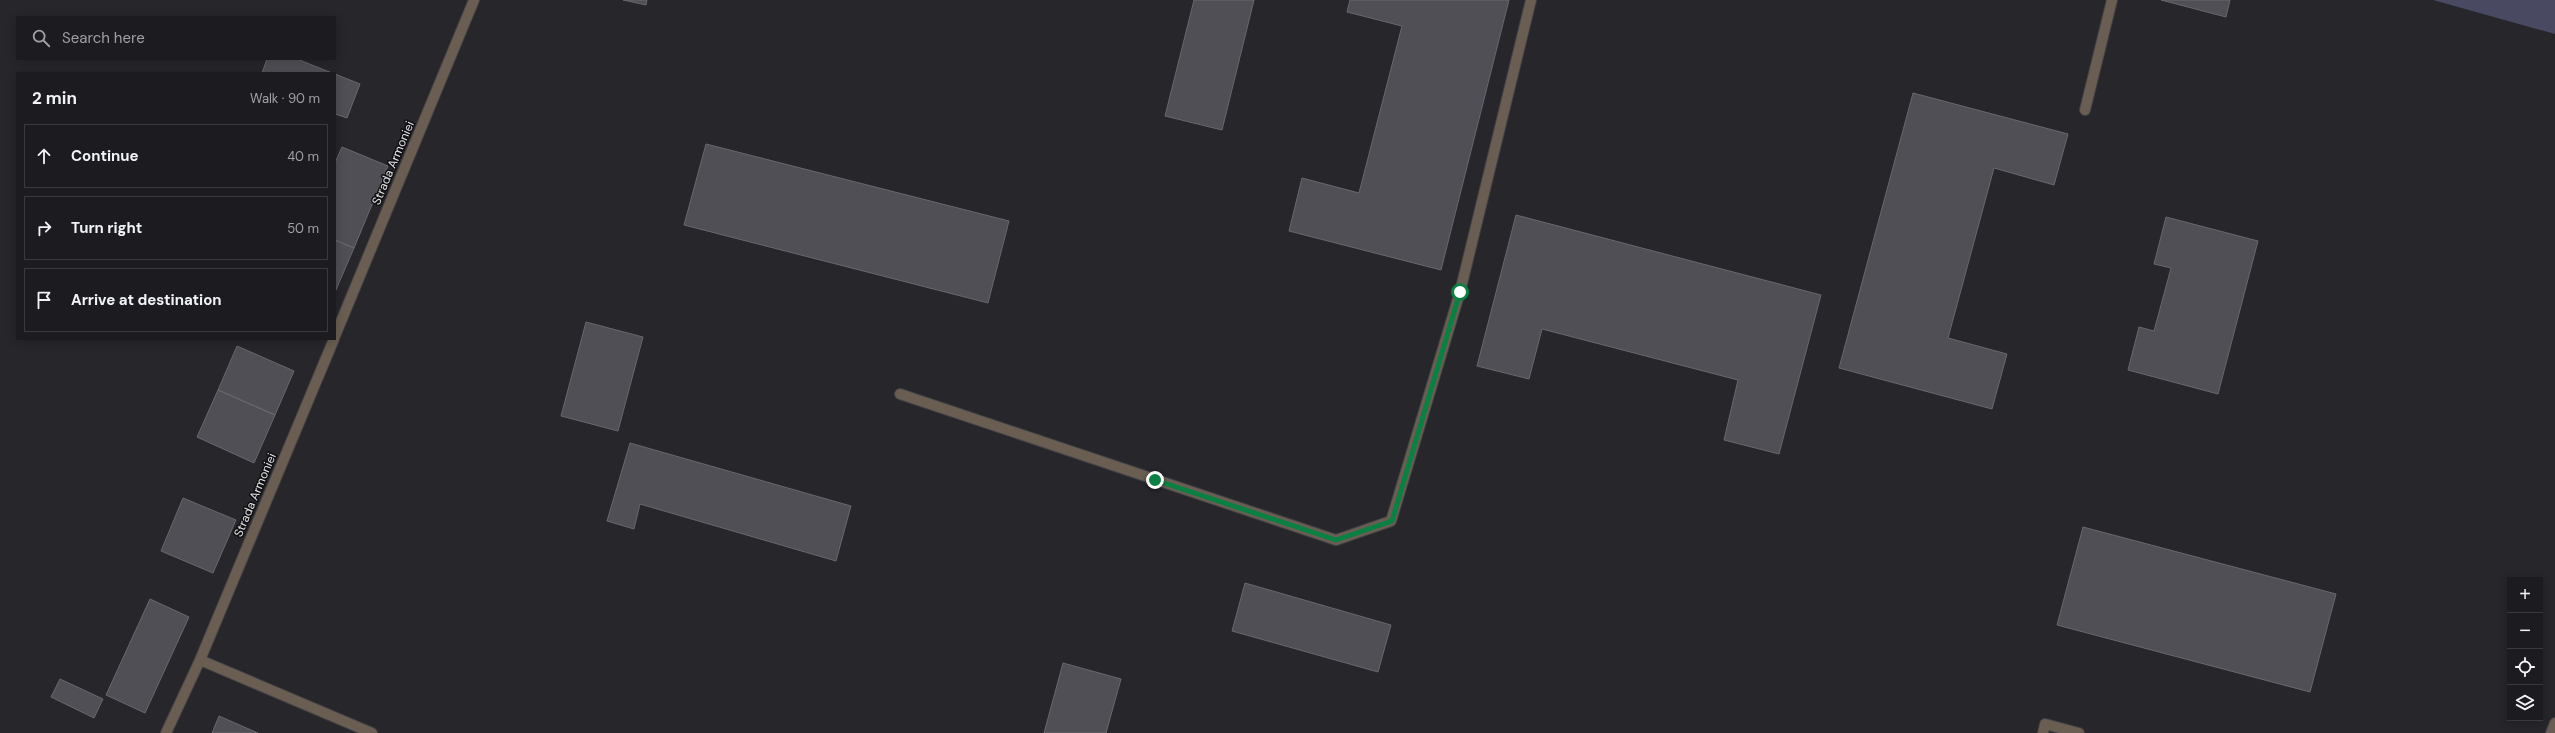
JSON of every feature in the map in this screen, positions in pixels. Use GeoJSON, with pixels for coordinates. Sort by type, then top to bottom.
{"type":"FeatureCollection","features":[{"type":"Feature","properties":{"kind":"street","name":"Strada Armoniei"},"geometry":{"type":"LineString","coordinates":[[336,334],[474,0]]}},
{"type":"Feature","properties":{"kind":"street"},"geometry":{"type":"LineString","coordinates":[[900,394],[1336,540],[1392,521],[1460,292],[1531,0]]}},
{"type":"Feature","properties":{"kind":"street"},"geometry":{"type":"LineString","coordinates":[[2085,110],[2112,0]]}},
{"type":"Feature","properties":{"kind":"street","name":"Strada Armoniei"},"geometry":{"type":"LineString","coordinates":[[166,733],[200,660],[334,340]]}},
{"type":"Feature","properties":{"kind":"street"},"geometry":{"type":"LineString","coordinates":[[200,660],[372,733]]}},
{"type":"Feature","properties":{"kind":"street"},"geometry":{"type":"LineString","coordinates":[[2551,733],[2555,723]]}},
{"type":"Feature","properties":{"kind":"street"},"geometry":{"type":"LineString","coordinates":[[2043,733],[2045,724],[2079,733]]}},
{"type":"Feature","properties":{"kind":"shaded area"},"geometry":{"type":"Polygon","coordinates":[[[2433,0],[2555,0],[2555,34],[2433,0]]]}},
{"type":"Feature","properties":{"kind":"building"},"geometry":{"type":"Polygon","coordinates":[[[623,0],[647,0],[646,5],[623,0]]]}},
{"type":"Feature","properties":{"kind":"building"},"geometry":{"type":"Polygon","coordinates":[[[1194,0],[1254,0],[1222,130],[1165,116],[1194,0]]]}},
{"type":"Feature","properties":{"kind":"building"},"geometry":{"type":"Polygon","coordinates":[[[1350,0],[1509,0],[1441,270],[1289,231],[1302,178],[1359,193],[1402,26],[1347,12],[1350,0]]]}},
{"type":"Feature","properties":{"kind":"building"},"geometry":{"type":"Polygon","coordinates":[[[2161,0],[2230,0],[2226,17],[2161,0]]]}},
{"type":"Feature","properties":{"kind":"building"},"geometry":{"type":"Polygon","coordinates":[[[267,60],[300,60],[330,72],[262,72],[267,60]]]}},
{"type":"Feature","properties":{"kind":"building"},"geometry":{"type":"Polygon","coordinates":[[[336,74],[360,84],[347,118],[336,114],[336,74]]]}},
{"type":"Feature","properties":{"kind":"building"},"geometry":{"type":"Polygon","coordinates":[[[1913,93],[2068,134],[2054,185],[1994,168],[1948,338],[2007,354],[1992,409],[1839,368],[1913,93]]]}},
{"type":"Feature","properties":{"kind":"building"},"geometry":{"type":"Polygon","coordinates":[[[706,144],[1009,221],[988,303],[684,225],[706,144]]]}},
{"type":"Feature","properties":{"kind":"building"},"geometry":{"type":"Polygon","coordinates":[[[342,147],[388,166],[354,248],[336,240],[336,161],[342,147]]]}},
{"type":"Feature","properties":{"kind":"building"},"geometry":{"type":"Polygon","coordinates":[[[1516,215],[1821,295],[1779,454],[1724,440],[1738,380],[1542,329],[1529,379],[1477,366],[1516,215]]]}},
{"type":"Feature","properties":{"kind":"building"},"geometry":{"type":"Polygon","coordinates":[[[2166,217],[2258,241],[2218,394],[2128,370],[2139,327],[2154,331],[2171,268],[2154,264],[2166,217]]]}},
{"type":"Feature","properties":{"kind":"building"},"geometry":{"type":"Polygon","coordinates":[[[336,240],[354,248],[336,290],[336,240]]]}},
{"type":"Feature","properties":{"kind":"building"},"geometry":{"type":"Polygon","coordinates":[[[586,322],[643,337],[618,431],[561,416],[586,322]]]}},
{"type":"Feature","properties":{"kind":"building"},"geometry":{"type":"Polygon","coordinates":[[[237,346],[294,371],[275,415],[218,390],[237,346]]]}},
{"type":"Feature","properties":{"kind":"building"},"geometry":{"type":"Polygon","coordinates":[[[218,390],[275,415],[254,463],[197,437],[218,390]]]}},
{"type":"Feature","properties":{"kind":"building"},"geometry":{"type":"Polygon","coordinates":[[[630,443],[851,506],[836,561],[640,504],[634,529],[607,521],[630,443]]]}},
{"type":"Feature","properties":{"kind":"building"},"geometry":{"type":"Polygon","coordinates":[[[183,498],[236,520],[213,573],[161,551],[183,498]]]}},
{"type":"Feature","properties":{"kind":"building"},"geometry":{"type":"Polygon","coordinates":[[[2083,527],[2336,594],[2310,692],[2057,625],[2083,527]]]}},
{"type":"Feature","properties":{"kind":"building"},"geometry":{"type":"Polygon","coordinates":[[[1245,583],[1391,625],[1378,672],[1232,631],[1245,583]]]}},
{"type":"Feature","properties":{"kind":"building"},"geometry":{"type":"Polygon","coordinates":[[[150,599],[189,617],[145,713],[106,695],[150,599]]]}},
{"type":"Feature","properties":{"kind":"building"},"geometry":{"type":"Polygon","coordinates":[[[1063,663],[1121,679],[1106,733],[1044,733],[1063,663]]]}},
{"type":"Feature","properties":{"kind":"building"},"geometry":{"type":"Polygon","coordinates":[[[60,679],[103,699],[94,718],[51,697],[60,679]]]}},
{"type":"Feature","properties":{"kind":"building"},"geometry":{"type":"Polygon","coordinates":[[[219,716],[258,733],[212,733],[219,716]]]}},
{"type":"Feature","properties":{"kind":"route"},"geometry":{"type":"LineString","coordinates":[[1155,480],[1336,540],[1392,521],[1460,292]]}}]}
